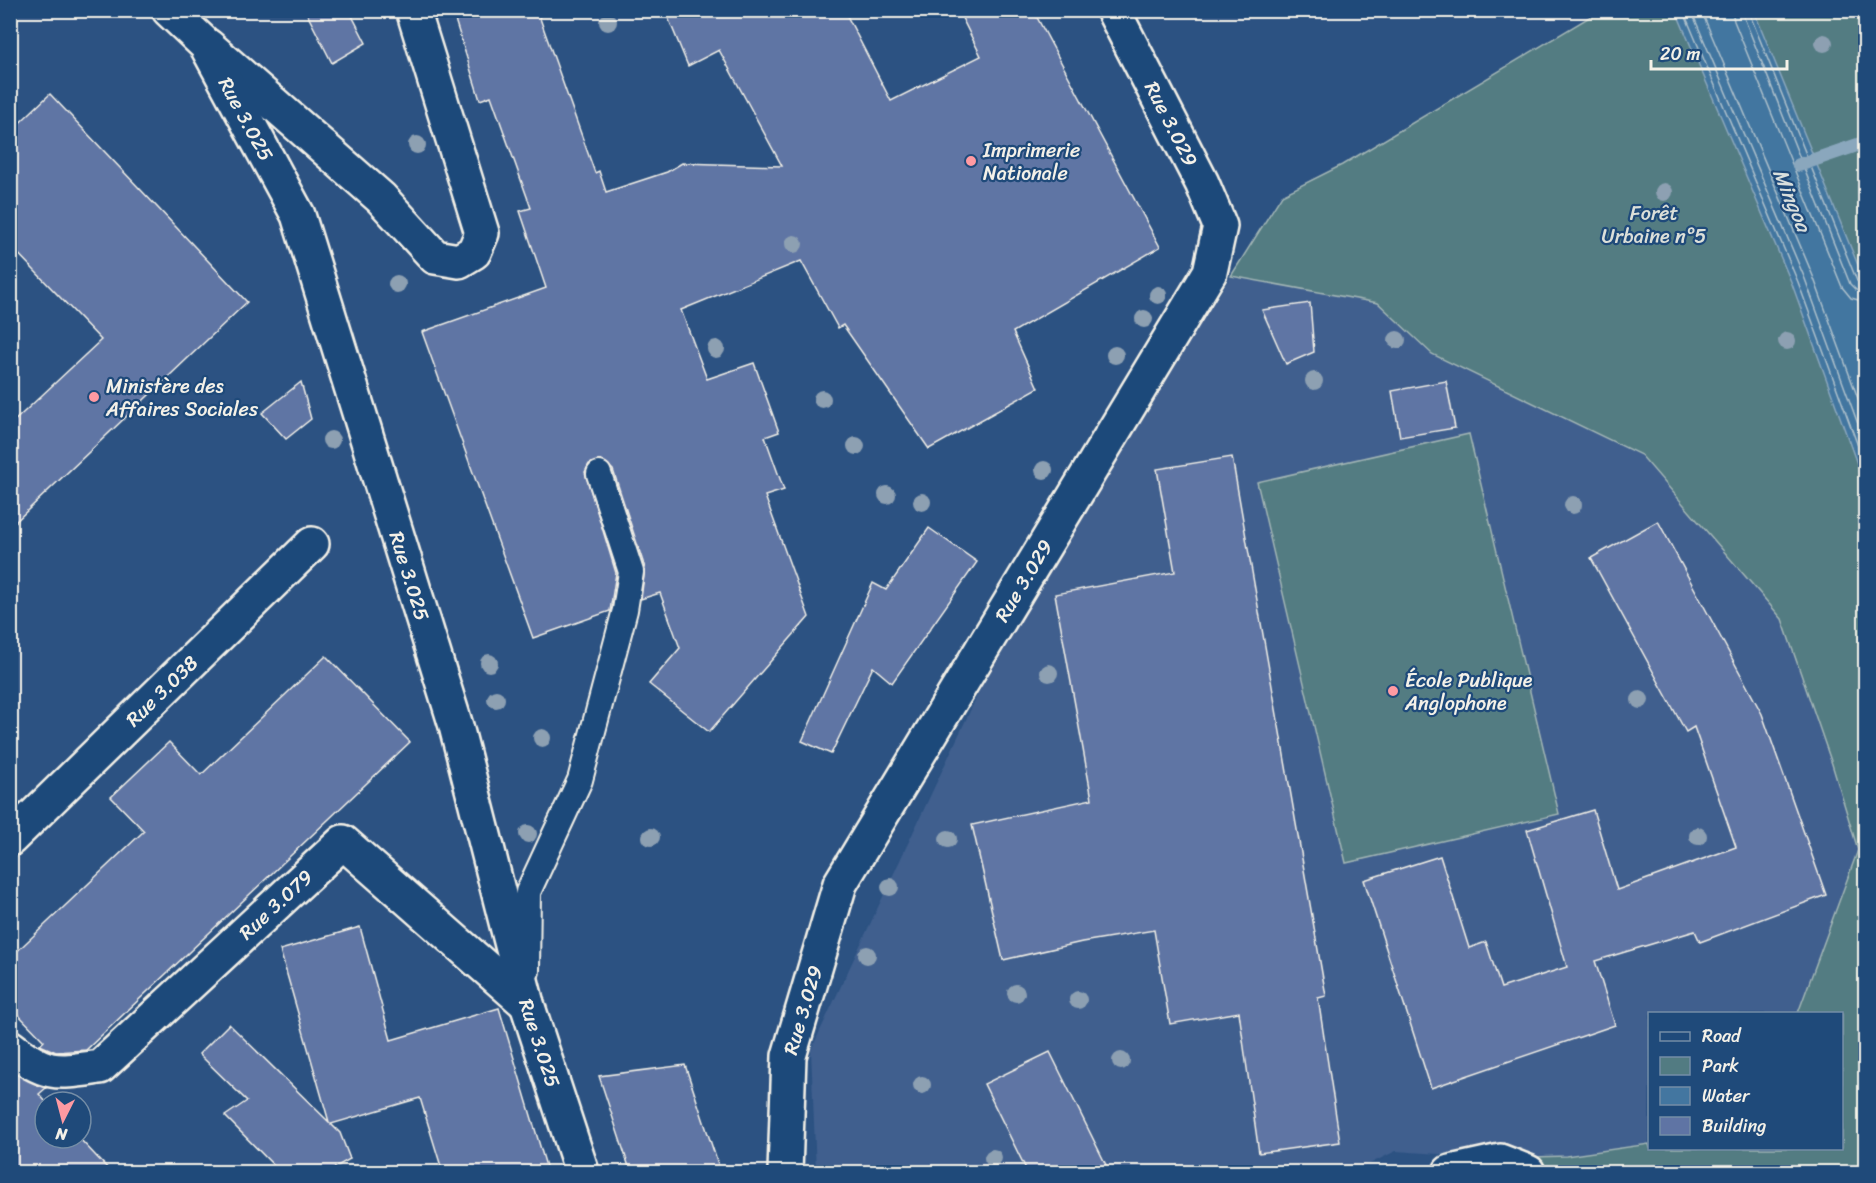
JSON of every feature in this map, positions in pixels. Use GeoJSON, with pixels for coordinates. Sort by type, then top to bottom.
{"type":"FeatureCollection","features":[{"type":"Feature","properties":{"kind":"street","name":"Rue 3.025"},"geometry":{"type":"LineString","coordinates":[[169,10],[206,45],[298,215],[456,726],[526,1004],[582,1173]]}},
{"type":"Feature","properties":{"kind":"street"},"geometry":{"type":"LineString","coordinates":[[206,45],[381,198],[435,257],[459,261],[474,252],[482,232],[414,10]]}},
{"type":"Feature","properties":{"kind":"street","name":"Rue 3.029"},"geometry":{"type":"LineString","coordinates":[[785,1173],[789,1056],[840,884],[1210,272],[1220,226],[1202,183],[1113,10]]}},
{"type":"Feature","properties":{"kind":"street","name":"Rue 3.038"},"geometry":{"type":"LineString","coordinates":[[10,839],[312,544]]}},
{"type":"Feature","properties":{"kind":"street","name":"Rue 3.079"},"geometry":{"type":"LineString","coordinates":[[10,1047],[34,1065],[58,1073],[100,1067],[343,842],[526,1004]]}},
{"type":"Feature","properties":{"kind":"street"},"geometry":{"type":"LineString","coordinates":[[1449,1173],[1500,1161],[1528,1173]]}},
{"type":"Feature","properties":{"kind":"lane"},"geometry":{"type":"LineString","coordinates":[[526,1004],[528,892],[580,780],[625,610],[631,572],[599,474]]}},
{"type":"Feature","properties":{"kind":"shaded area","name":"École Publique Anglophone"},"geometry":{"type":"Polygon","coordinates":[[[1231,276],[1378,303],[1432,354],[1641,455],[1782,619],[1832,764],[1858,850],[1798,1012],[1648,1012],[1648,1144],[1566,1156],[1496,1158],[1396,1151],[1353,1172],[816,1172],[811,1050],[1016,613],[1231,276]]]}},
{"type":"Feature","properties":{"kind":"green space","name":"Forêt Urbaine n°5"},"geometry":{"type":"Polygon","coordinates":[[[1595,11],[1865,11],[1865,1172],[1501,1172],[1496,1158],[1566,1156],[1648,1144],[1648,1150],[1843,1150],[1843,1012],[1798,1012],[1858,850],[1832,764],[1782,619],[1641,455],[1432,354],[1378,303],[1231,276],[1282,195],[1342,165],[1593,15],[1595,11]]]}},
{"type":"Feature","properties":{"kind":"green space"},"geometry":{"type":"Polygon","coordinates":[[[1469,434],[1559,814],[1346,863],[1257,482],[1469,434]]]}},
{"type":"Feature","properties":{"kind":"water","name":"Mingoa"},"geometry":{"type":"Polygon","coordinates":[[[1676,11],[1754,11],[1860,270],[1866,286],[1865,486],[1792,284],[1676,11]]]}},
{"type":"Feature","properties":{"kind":"building"},"geometry":{"type":"Polygon","coordinates":[[[305,10],[349,10],[366,43],[332,63],[305,10]]]}},
{"type":"Feature","properties":{"kind":"building"},"geometry":{"type":"Polygon","coordinates":[[[452,10],[537,10],[595,173],[599,171],[606,192],[667,172],[682,163],[782,166],[719,50],[688,66],[665,10],[844,10],[891,101],[981,56],[958,10],[1033,10],[1160,247],[1013,332],[1038,388],[929,449],[843,325],[838,328],[801,261],[681,310],[707,379],[754,363],[779,432],[765,437],[784,490],[765,496],[809,617],[709,732],[649,684],[680,648],[660,593],[641,599],[645,568],[613,470],[602,460],[589,464],[585,472],[616,573],[610,611],[533,638],[422,332],[546,288],[520,211],[531,208],[491,96],[480,100],[452,10]]]}},
{"type":"Feature","properties":{"kind":"building"},"geometry":{"type":"Polygon","coordinates":[[[50,94],[247,302],[10,527],[10,425],[101,340],[10,245],[10,132],[50,94]]]}},
{"type":"Feature","properties":{"kind":"building"},"geometry":{"type":"Polygon","coordinates":[[[1310,303],[1314,352],[1286,364],[1262,310],[1310,303]]]}},
{"type":"Feature","properties":{"kind":"building"},"geometry":{"type":"Polygon","coordinates":[[[1446,381],[1455,428],[1400,437],[1392,391],[1446,381]]]}},
{"type":"Feature","properties":{"kind":"building"},"geometry":{"type":"Polygon","coordinates":[[[301,382],[311,419],[286,439],[262,413],[301,382]]]}},
{"type":"Feature","properties":{"kind":"building"},"geometry":{"type":"Polygon","coordinates":[[[1232,457],[1326,996],[1318,998],[1340,1142],[1259,1153],[1239,1012],[1170,1024],[1154,930],[1082,942],[1003,960],[972,825],[1092,799],[1055,594],[1175,572],[1157,469],[1232,457]]]}},
{"type":"Feature","properties":{"kind":"building"},"geometry":{"type":"Polygon","coordinates":[[[1658,521],[1762,714],[1826,895],[1700,942],[1695,931],[1595,961],[1615,1025],[1431,1088],[1364,880],[1440,856],[1469,948],[1486,942],[1501,988],[1567,967],[1527,830],[1593,810],[1617,890],[1736,847],[1694,727],[1686,732],[1591,558],[1658,521]]]}},
{"type":"Feature","properties":{"kind":"building"},"geometry":{"type":"Polygon","coordinates":[[[929,528],[977,562],[892,683],[873,667],[831,754],[802,741],[873,583],[886,590],[929,528]]]}},
{"type":"Feature","properties":{"kind":"building"},"geometry":{"type":"Polygon","coordinates":[[[326,656],[410,742],[86,1050],[56,1052],[40,1045],[44,1041],[10,1006],[10,958],[144,831],[111,797],[169,742],[201,775],[326,656]]]}},
{"type":"Feature","properties":{"kind":"building"},"geometry":{"type":"Polygon","coordinates":[[[360,927],[391,1040],[499,1008],[548,1173],[443,1173],[420,1098],[331,1124],[340,1133],[350,1159],[325,1173],[281,1173],[225,1116],[247,1101],[199,1054],[229,1024],[329,1122],[280,950],[360,927]]]}},
{"type":"Feature","properties":{"kind":"building"},"geometry":{"type":"Polygon","coordinates":[[[1050,1052],[1110,1173],[1028,1173],[984,1084],[1050,1052]]]}},
{"type":"Feature","properties":{"kind":"building"},"geometry":{"type":"Polygon","coordinates":[[[685,1065],[721,1173],[631,1173],[599,1076],[685,1065]]]}},
{"type":"Feature","properties":{"kind":"building"},"geometry":{"type":"Polygon","coordinates":[[[10,1071],[46,1088],[33,1090],[33,1150],[90,1150],[112,1173],[10,1173],[10,1071]]]}},
{"type":"Feature","properties":{"kind":"waterway","name":"Mingoa"},"geometry":{"type":"LineString","coordinates":[[1799,165],[1866,142]]}},
{"type":"Feature","properties":{"kind":"place","name":"Imprimerie Nationale"},"geometry":{"type":"Point","coordinates":[971,161]}},
{"type":"Feature","properties":{"kind":"place","name":"Ministère des Affaires Sociales"},"geometry":{"type":"Point","coordinates":[94,397]}},
{"type":"Feature","properties":{"kind":"place","name":"École Publique Anglophone"},"geometry":{"type":"Point","coordinates":[1393,691]}}]}
